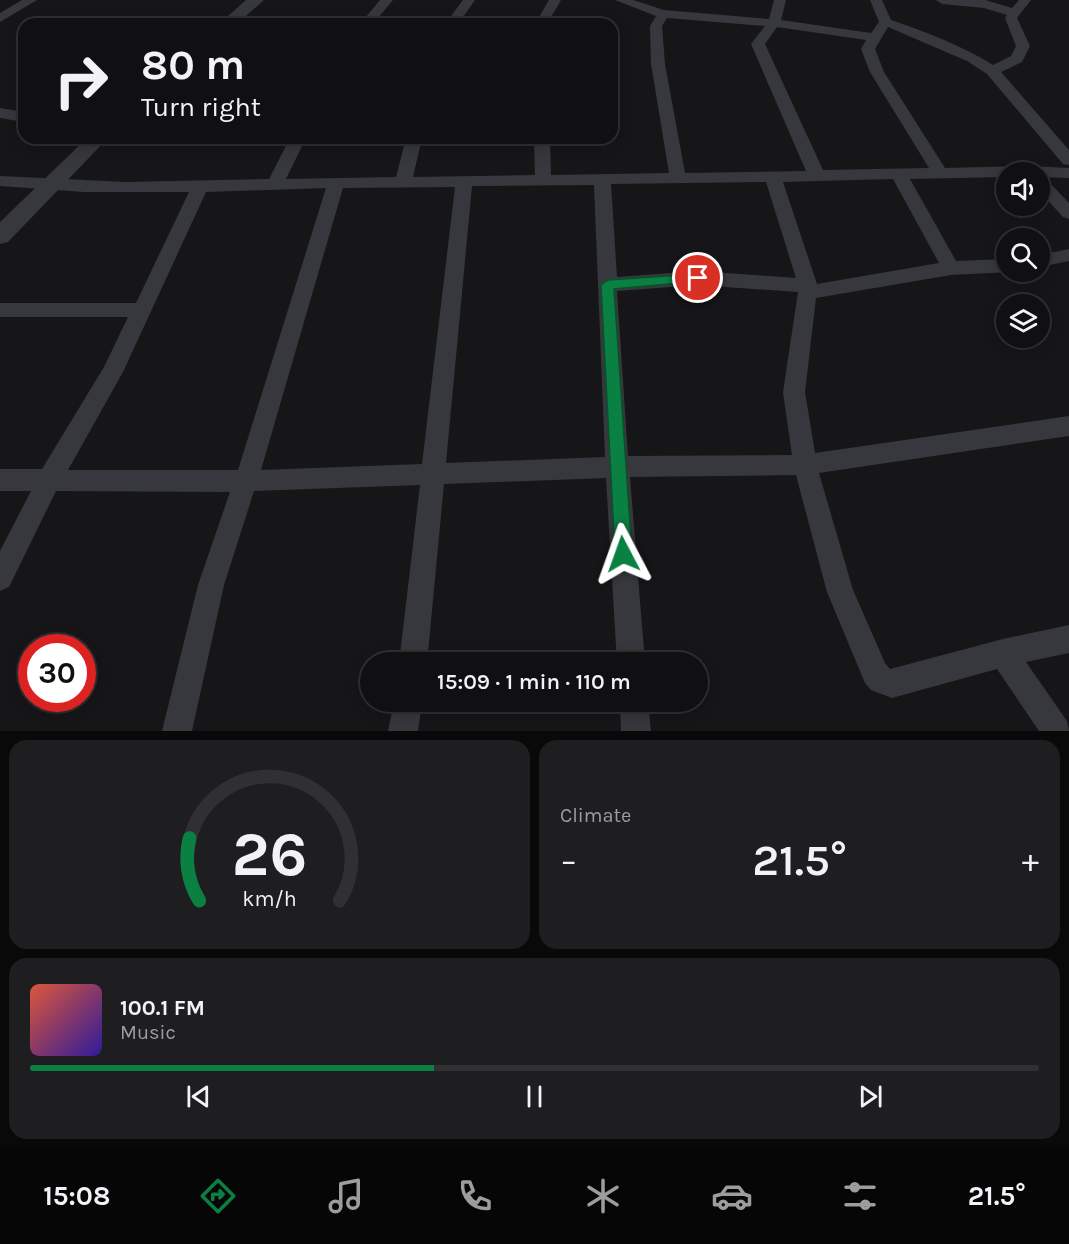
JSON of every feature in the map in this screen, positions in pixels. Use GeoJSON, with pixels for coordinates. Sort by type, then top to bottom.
{"type":"FeatureCollection","features":[{"type":"Feature","properties":{"kind":"street"},"geometry":{"type":"LineString","coordinates":[[0,18],[31,0]]}},
{"type":"Feature","properties":{"kind":"street"},"geometry":{"type":"LineString","coordinates":[[234,18],[256,0]]}},
{"type":"Feature","properties":{"kind":"street"},"geometry":{"type":"LineString","coordinates":[[371,18],[387,0]]}},
{"type":"Feature","properties":{"kind":"street"},"geometry":{"type":"LineString","coordinates":[[456,18],[469,0]]}},
{"type":"Feature","properties":{"kind":"street"},"geometry":{"type":"LineString","coordinates":[[544,18],[555,0]]}},
{"type":"Feature","properties":{"kind":"street"},"geometry":{"type":"LineString","coordinates":[[621,0],[663,14],[774,23],[874,37]]}},
{"type":"Feature","properties":{"kind":"street"},"geometry":{"type":"LineString","coordinates":[[780,0],[774,23],[758,44],[817,176]]}},
{"type":"Feature","properties":{"kind":"street"},"geometry":{"type":"LineString","coordinates":[[876,0],[886,22],[972,58],[992,71],[1069,160]]}},
{"type":"Feature","properties":{"kind":"street"},"geometry":{"type":"LineString","coordinates":[[942,0],[985,4],[1015,14]]}},
{"type":"Feature","properties":{"kind":"street"},"geometry":{"type":"LineString","coordinates":[[992,71],[1017,59],[1023,46],[1011,18],[1025,0]]}},
{"type":"Feature","properties":{"kind":"street"},"geometry":{"type":"LineString","coordinates":[[663,14],[656,26],[658,64],[678,179]]}},
{"type":"Feature","properties":{"kind":"street"},"geometry":{"type":"LineString","coordinates":[[886,22],[868,49],[877,72],[940,174]]}},
{"type":"Feature","properties":{"kind":"street"},"geometry":{"type":"LineString","coordinates":[[0,113],[18,116]]}},
{"type":"Feature","properties":{"kind":"street"},"geometry":{"type":"LineString","coordinates":[[0,236],[92,144]]}},
{"type":"Feature","properties":{"kind":"street"},"geometry":{"type":"LineString","coordinates":[[275,184],[295,144]]}},
{"type":"Feature","properties":{"kind":"street"},"geometry":{"type":"LineString","coordinates":[[403,182],[412,144]]}},
{"type":"Feature","properties":{"kind":"street"},"geometry":{"type":"LineString","coordinates":[[542,144],[543,181]]}},
{"type":"Feature","properties":{"kind":"street"},"geometry":{"type":"LineString","coordinates":[[1050,175],[1069,173]]}},
{"type":"Feature","properties":{"kind":"street"},"geometry":{"type":"LineString","coordinates":[[0,181],[49,187],[602,181],[940,174],[996,175]]}},
{"type":"Feature","properties":{"kind":"street"},"geometry":{"type":"LineString","coordinates":[[899,175],[951,268]]}},
{"type":"Feature","properties":{"kind":"street"},"geometry":{"type":"LineString","coordinates":[[773,177],[808,289],[794,392],[805,465],[840,592],[875,673],[882,680],[892,684],[1003,653],[1069,639]]}},
{"type":"Feature","properties":{"kind":"street"},"geometry":{"type":"LineString","coordinates":[[602,181],[617,467],[630,652]]}},
{"type":"Feature","properties":{"kind":"street"},"geometry":{"type":"LineString","coordinates":[[414,652],[464,182]]}},
{"type":"Feature","properties":{"kind":"street"},"geometry":{"type":"LineString","coordinates":[[177,731],[211,585],[246,482],[336,183]]}},
{"type":"Feature","properties":{"kind":"street"},"geometry":{"type":"LineString","coordinates":[[0,578],[49,480],[112,372],[200,186]]}},
{"type":"Feature","properties":{"kind":"street"},"geometry":{"type":"LineString","coordinates":[[1050,193],[1069,213]]}},
{"type":"Feature","properties":{"kind":"street"},"geometry":{"type":"LineString","coordinates":[[1050,259],[1069,255]]}},
{"type":"Feature","properties":{"kind":"street"},"geometry":{"type":"LineString","coordinates":[[608,285],[698,278],[808,289],[951,268],[996,266]]}},
{"type":"Feature","properties":{"kind":"street"},"geometry":{"type":"LineString","coordinates":[[0,310],[142,310]]}},
{"type":"Feature","properties":{"kind":"street"},"geometry":{"type":"LineString","coordinates":[[0,480],[246,482],[617,467],[805,465],[1069,426]]}},
{"type":"Feature","properties":{"kind":"street"},"geometry":{"type":"LineString","coordinates":[[1003,653],[1057,731]]}},
{"type":"Feature","properties":{"kind":"street"},"geometry":{"type":"LineString","coordinates":[[404,731],[407,712]]}},
{"type":"Feature","properties":{"kind":"street"},"geometry":{"type":"LineString","coordinates":[[635,712],[636,731]]}},
{"type":"Feature","properties":{"kind":"route"},"geometry":{"type":"LineString","coordinates":[[623,554],[608,285],[698,278]]}}]}
